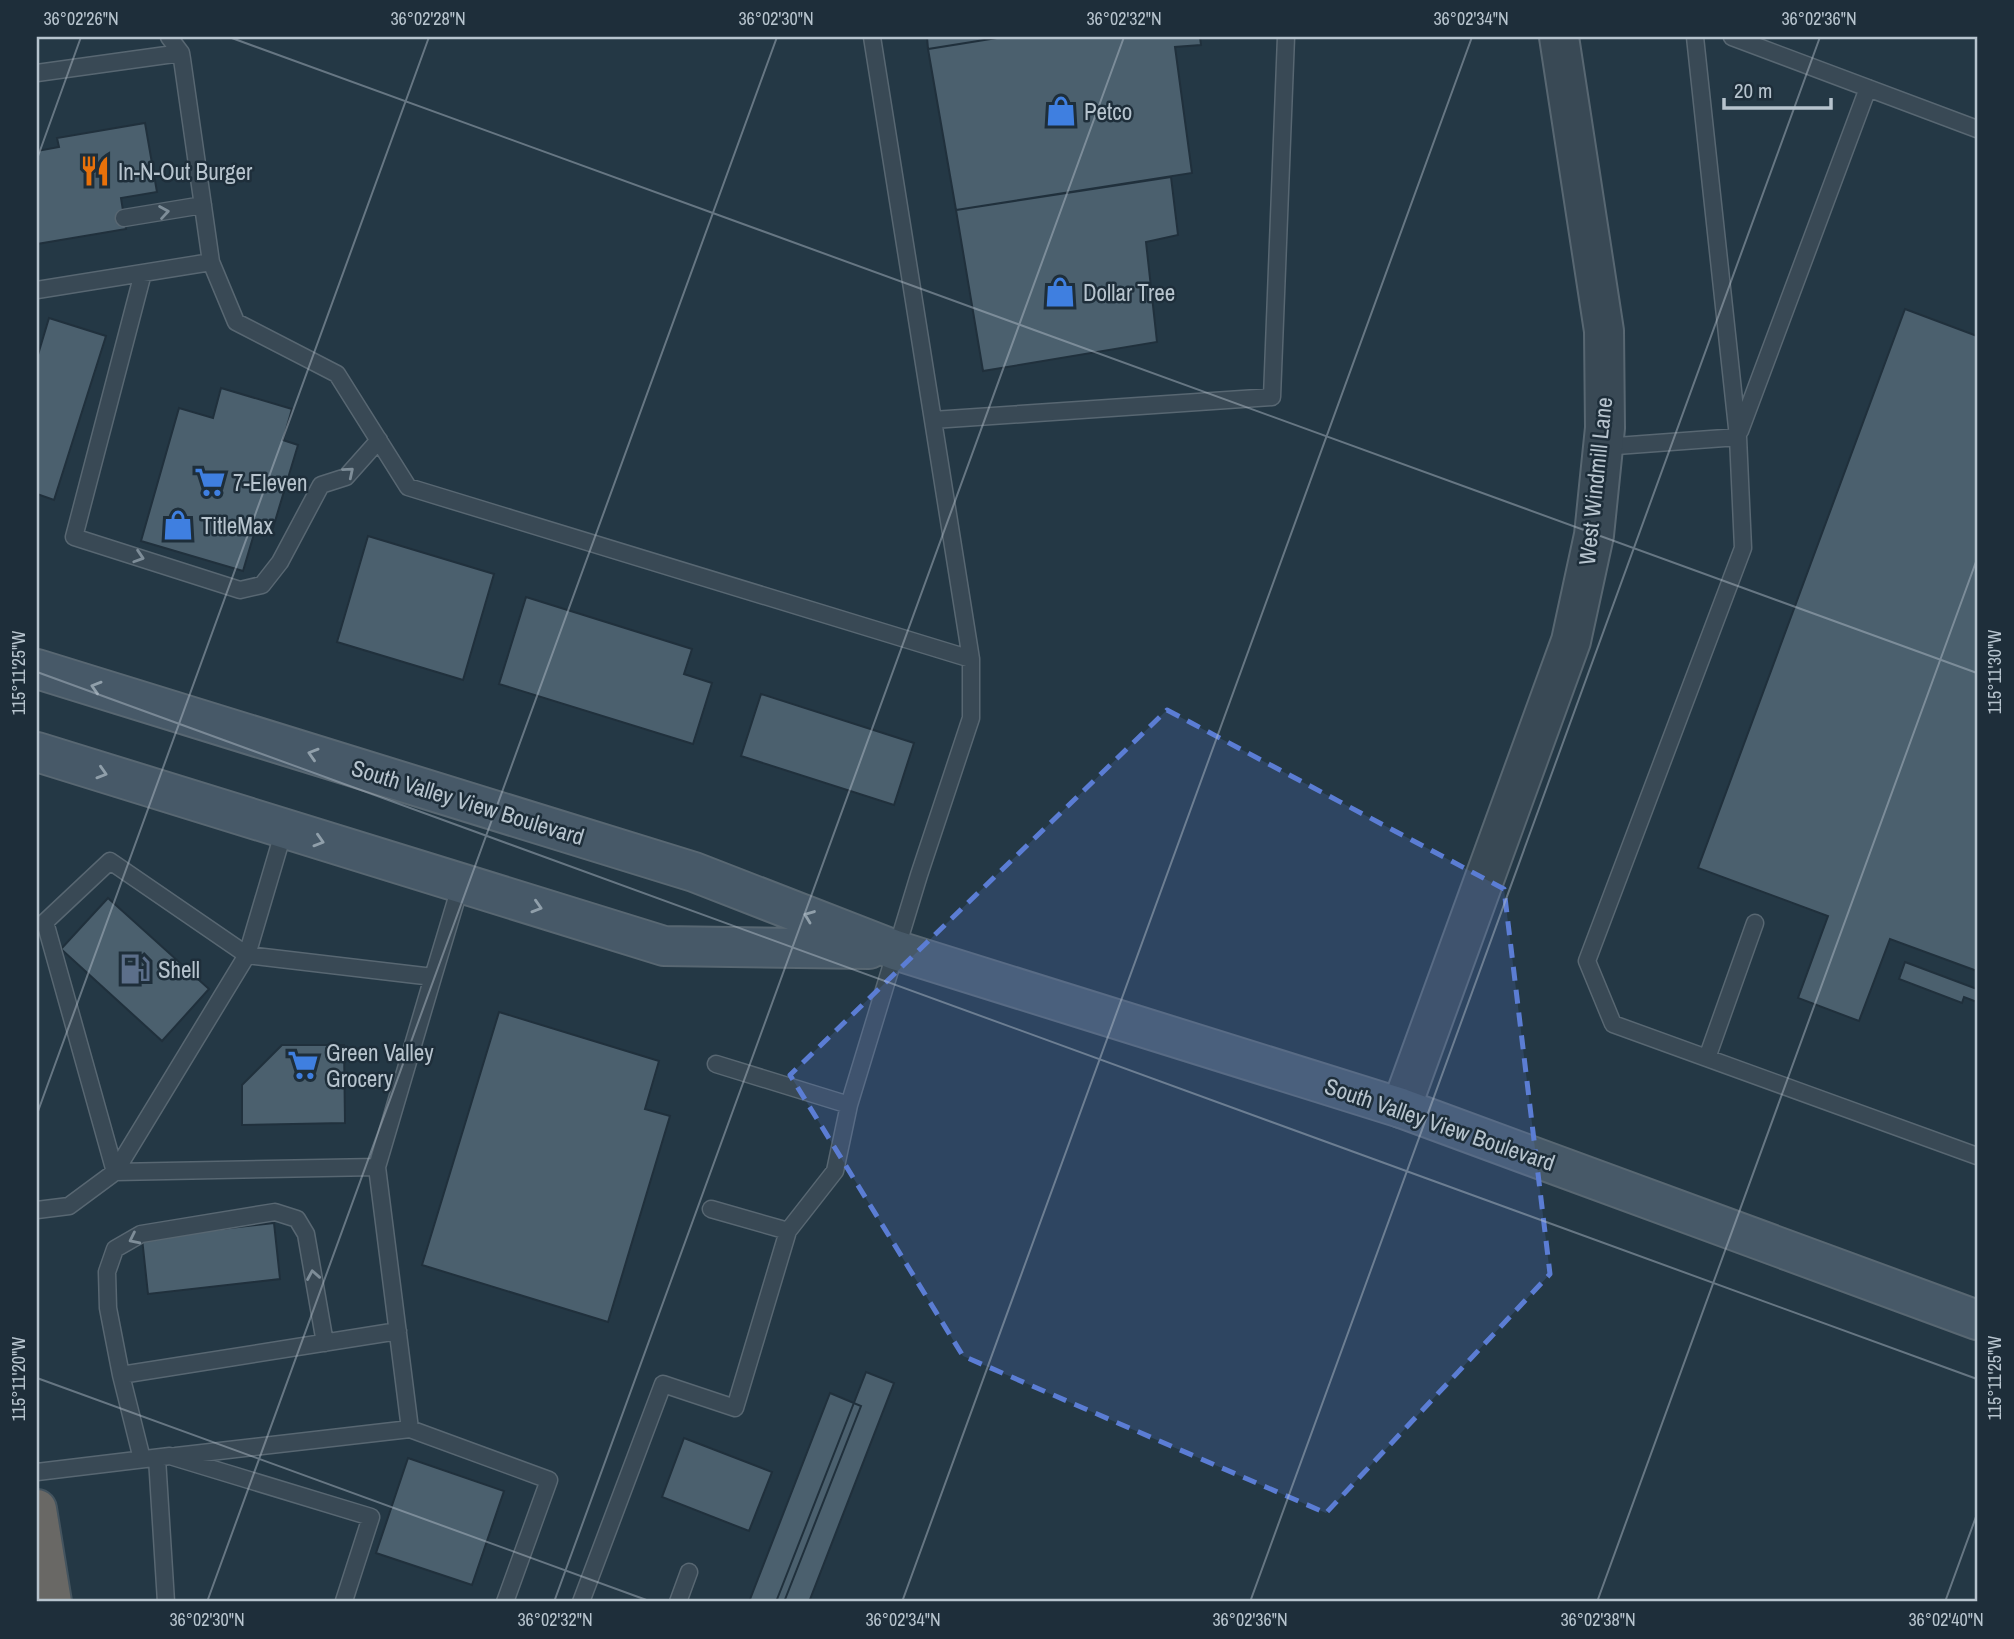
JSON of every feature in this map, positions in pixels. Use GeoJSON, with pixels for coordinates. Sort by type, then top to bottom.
{"type":"FeatureCollection","features":[{"type":"Feature","properties":{"kind":"highway"},"geometry":{"type":"LineString","coordinates":[[37,1509],[52,1602]]}},
{"type":"Feature","properties":{"kind":"main road","name":"South Valley View Boulevard"},"geometry":{"type":"LineString","coordinates":[[37,669],[694,872],[895,950],[1401,1108],[1977,1320]]}},
{"type":"Feature","properties":{"kind":"main road","name":"South Valley View Boulevard"},"geometry":{"type":"LineString","coordinates":[[37,752],[664,946],[895,950]]}},
{"type":"Feature","properties":{"kind":"street","name":"West Windmill Lane"},"geometry":{"type":"LineString","coordinates":[[1401,1108],[1571,641],[1594,535],[1605,428],[1604,331],[1559,37]]}},
{"type":"Feature","properties":{"kind":"lane"},"geometry":{"type":"LineString","coordinates":[[169,37],[181,53],[211,262],[236,322],[337,374],[408,487],[971,659]]}},
{"type":"Feature","properties":{"kind":"lane"},"geometry":{"type":"LineString","coordinates":[[581,1602],[663,1384],[734,1408],[788,1231],[835,1171],[849,1105],[895,950],[971,718],[971,659],[872,37]]}},
{"type":"Feature","properties":{"kind":"lane"},"geometry":{"type":"LineString","coordinates":[[933,420],[1272,397],[1286,37]]}},
{"type":"Feature","properties":{"kind":"lane"},"geometry":{"type":"LineString","coordinates":[[1695,37],[1738,437],[1743,548],[1587,961],[1614,1024],[1977,1156]]}},
{"type":"Feature","properties":{"kind":"lane"},"geometry":{"type":"LineString","coordinates":[[1732,37],[1977,129]]}},
{"type":"Feature","properties":{"kind":"lane"},"geometry":{"type":"LineString","coordinates":[[37,73],[181,53]]}},
{"type":"Feature","properties":{"kind":"lane"},"geometry":{"type":"LineString","coordinates":[[1738,437],[1868,88]]}},
{"type":"Feature","properties":{"kind":"lane"},"geometry":{"type":"LineString","coordinates":[[124,218],[203,205]]}},
{"type":"Feature","properties":{"kind":"lane"},"geometry":{"type":"LineString","coordinates":[[37,290],[211,262]]}},
{"type":"Feature","properties":{"kind":"lane"},"geometry":{"type":"LineString","coordinates":[[144,273],[74,537],[240,590],[262,584],[280,562],[321,485],[346,477],[379,440]]}},
{"type":"Feature","properties":{"kind":"lane"},"geometry":{"type":"LineString","coordinates":[[1603,447],[1738,437]]}},
{"type":"Feature","properties":{"kind":"lane"},"geometry":{"type":"LineString","coordinates":[[37,1210],[69,1206],[115,1171],[247,955],[284,830]]}},
{"type":"Feature","properties":{"kind":"lane"},"geometry":{"type":"LineString","coordinates":[[115,1171],[45,922],[110,861],[247,955],[433,978]]}},
{"type":"Feature","properties":{"kind":"lane"},"geometry":{"type":"LineString","coordinates":[[410,1429],[377,1167],[461,884]]}},
{"type":"Feature","properties":{"kind":"lane"},"geometry":{"type":"LineString","coordinates":[[1707,1058],[1755,923]]}},
{"type":"Feature","properties":{"kind":"lane"},"geometry":{"type":"LineString","coordinates":[[716,1064],[849,1105]]}},
{"type":"Feature","properties":{"kind":"lane"},"geometry":{"type":"LineString","coordinates":[[115,1171],[377,1167]]}},
{"type":"Feature","properties":{"kind":"lane"},"geometry":{"type":"LineString","coordinates":[[711,1209],[788,1231]]}},
{"type":"Feature","properties":{"kind":"lane"},"geometry":{"type":"LineString","coordinates":[[166,1602],[156,1458],[121,1375],[108,1308],[107,1272],[115,1249],[141,1234],[275,1212],[297,1219],[306,1234],[325,1343]]}},
{"type":"Feature","properties":{"kind":"lane"},"geometry":{"type":"LineString","coordinates":[[121,1375],[398,1331]]}},
{"type":"Feature","properties":{"kind":"lane"},"geometry":{"type":"LineString","coordinates":[[37,1472],[410,1429],[549,1480],[505,1602]]}},
{"type":"Feature","properties":{"kind":"lane"},"geometry":{"type":"LineString","coordinates":[[156,1458],[370,1517],[345,1602]]}},
{"type":"Feature","properties":{"kind":"lane"},"geometry":{"type":"LineString","coordinates":[[678,1602],[689,1572]]}},
{"type":"Feature","properties":{"kind":"highlighted area"},"geometry":{"type":"Polygon","coordinates":[[[1167,710],[1504,889],[1550,1274],[1326,1513],[963,1356],[790,1075],[1167,710]]]}},
{"type":"Feature","properties":{"kind":"building"},"geometry":{"type":"Polygon","coordinates":[[[927,37],[1003,37],[928,49],[927,37]]]}},
{"type":"Feature","properties":{"kind":"building","name":"Petco"},"geometry":{"type":"Polygon","coordinates":[[[1003,37],[1200,37],[1201,45],[1175,47],[1192,173],[956,210],[928,49],[1003,37]]]}},
{"type":"Feature","properties":{"kind":"building","name":"In-N-Out Burger"},"geometry":{"type":"Polygon","coordinates":[[[145,123],[157,192],[121,198],[126,229],[37,244],[37,151],[59,147],[57,138],[145,123]]]}},
{"type":"Feature","properties":{"kind":"building","name":"Dollar Tree"},"geometry":{"type":"Polygon","coordinates":[[[1171,177],[1178,235],[1146,242],[1157,342],[983,371],[956,210],[1171,177]]]}},
{"type":"Feature","properties":{"kind":"building"},"geometry":{"type":"Polygon","coordinates":[[[1905,309],[1977,336],[1977,971],[1890,939],[1859,1021],[1798,998],[1828,916],[1698,868],[1905,309]]]}},
{"type":"Feature","properties":{"kind":"building"},"geometry":{"type":"Polygon","coordinates":[[[49,318],[106,336],[54,500],[37,494],[37,358],[49,318]]]}},
{"type":"Feature","properties":{"kind":"building"},"geometry":{"type":"Polygon","coordinates":[[[221,388],[292,409],[283,440],[298,445],[273,528],[257,524],[243,571],[141,541],[179,408],[213,418],[221,388]]]}},
{"type":"Feature","properties":{"kind":"building"},"geometry":{"type":"Polygon","coordinates":[[[368,536],[494,574],[463,680],[337,642],[368,536]]]}},
{"type":"Feature","properties":{"kind":"building"},"geometry":{"type":"Polygon","coordinates":[[[526,597],[692,649],[684,674],[712,683],[693,744],[499,684],[526,597]]]}},
{"type":"Feature","properties":{"kind":"building"},"geometry":{"type":"Polygon","coordinates":[[[761,694],[914,743],[894,805],[741,756],[761,694]]]}},
{"type":"Feature","properties":{"kind":"building","name":"Shell"},"geometry":{"type":"Polygon","coordinates":[[[108,898],[209,989],[162,1041],[61,949],[108,898]]]}},
{"type":"Feature","properties":{"kind":"building","name":"Shell"},"geometry":{"type":"Polygon","coordinates":[[[108,898],[209,989],[162,1041],[61,949],[108,898]]]}},
{"type":"Feature","properties":{"kind":"building"},"geometry":{"type":"Polygon","coordinates":[[[1905,962],[1977,989],[1977,1002],[1964,997],[1962,1003],[1899,979],[1905,962]]]}},
{"type":"Feature","properties":{"kind":"building"},"geometry":{"type":"Polygon","coordinates":[[[499,1012],[659,1061],[645,1109],[670,1116],[608,1322],[422,1265],[499,1012]]]}},
{"type":"Feature","properties":{"kind":"building","name":"Green Valley Grocery"},"geometry":{"type":"Polygon","coordinates":[[[282,1045],[344,1045],[345,1123],[242,1125],[242,1085],[282,1045]]]}},
{"type":"Feature","properties":{"kind":"building"},"geometry":{"type":"Polygon","coordinates":[[[274,1223],[280,1279],[148,1294],[142,1238],[274,1223]]]}},
{"type":"Feature","properties":{"kind":"building"},"geometry":{"type":"Polygon","coordinates":[[[866,1372],[894,1383],[809,1602],[776,1602],[866,1372]]]}},
{"type":"Feature","properties":{"kind":"building"},"geometry":{"type":"Polygon","coordinates":[[[830,1393],[861,1406],[784,1602],[749,1602],[830,1393]]]}},
{"type":"Feature","properties":{"kind":"building"},"geometry":{"type":"Polygon","coordinates":[[[684,1438],[772,1472],[749,1531],[662,1497],[684,1438]]]}},
{"type":"Feature","properties":{"kind":"building"},"geometry":{"type":"Polygon","coordinates":[[[408,1458],[504,1491],[472,1585],[376,1553],[408,1458]]]}},
{"type":"Feature","properties":{"kind":"place","name":"Petco"},"geometry":{"type":"Point","coordinates":[1061,111]}},
{"type":"Feature","properties":{"kind":"place","name":"In-N-Out Burger"},"geometry":{"type":"Point","coordinates":[95,171]}},
{"type":"Feature","properties":{"kind":"place","name":"Dollar Tree"},"geometry":{"type":"Point","coordinates":[1060,292]}},
{"type":"Feature","properties":{"kind":"place","name":"7-Eleven"},"geometry":{"type":"Point","coordinates":[210,482]}},
{"type":"Feature","properties":{"kind":"place","name":"TitleMax"},"geometry":{"type":"Point","coordinates":[178,525]}},
{"type":"Feature","properties":{"kind":"place","name":"Shell"},"geometry":{"type":"Point","coordinates":[135,969]}},
{"type":"Feature","properties":{"kind":"place","name":"Green Valley Grocery"},"geometry":{"type":"Point","coordinates":[303,1065]}}]}
